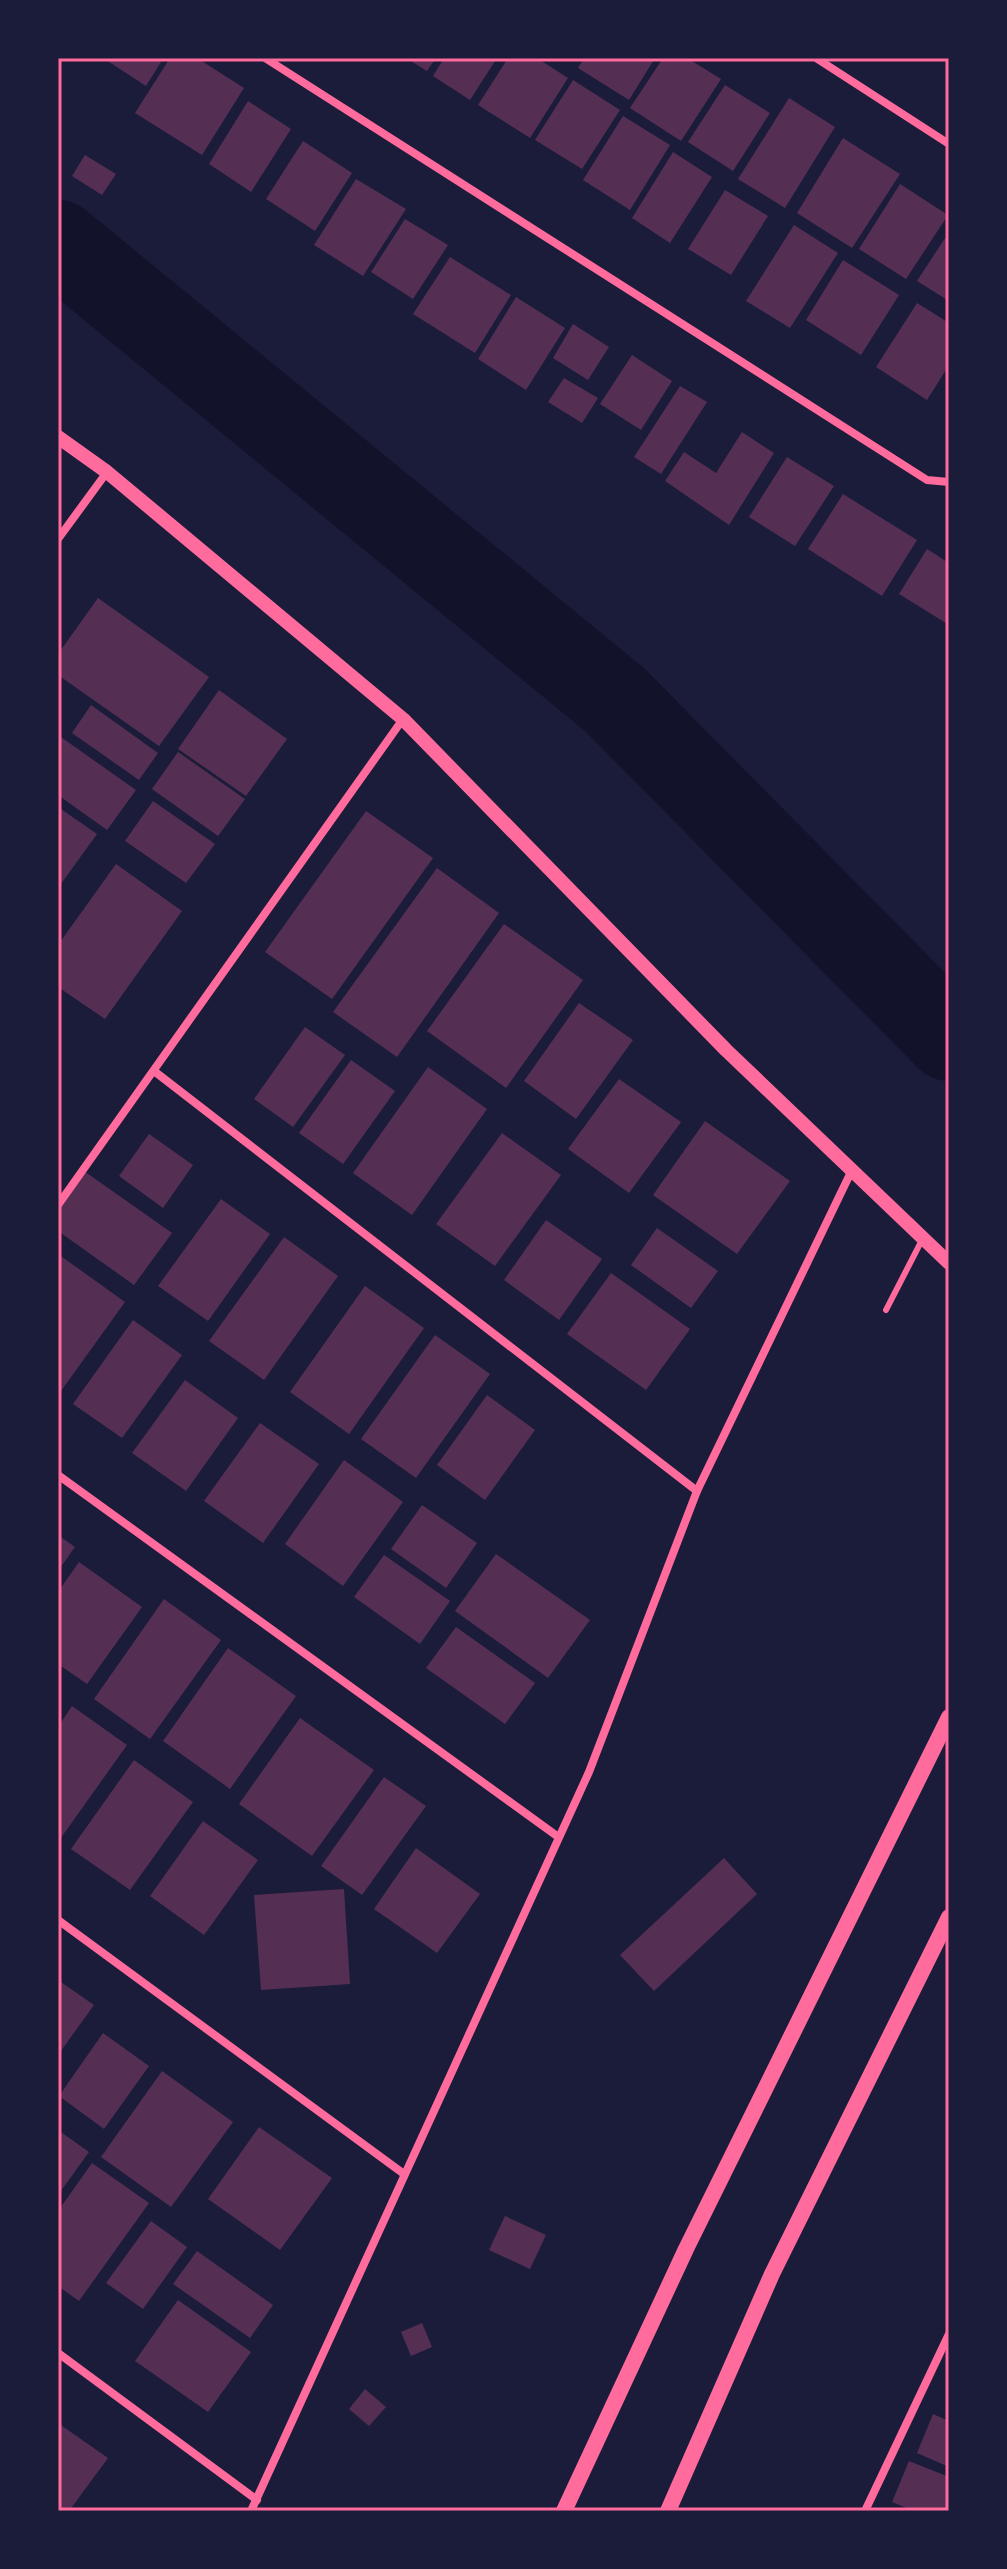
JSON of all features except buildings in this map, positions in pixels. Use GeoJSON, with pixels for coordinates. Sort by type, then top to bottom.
{"type":"FeatureCollection","features":[{"type":"Feature","properties":{"kind":"main road"},"geometry":{"type":"LineString","coordinates":[[564,2511],[686,2249],[949,1717]]}},
{"type":"Feature","properties":{"kind":"main road"},"geometry":{"type":"LineString","coordinates":[[668,2511],[772,2274],[949,1917]]}},
{"type":"Feature","properties":{"kind":"street"},"geometry":{"type":"LineString","coordinates":[[265,58],[927,480],[949,482]]}},
{"type":"Feature","properties":{"kind":"street"},"geometry":{"type":"LineString","coordinates":[[816,58],[949,144]]}},
{"type":"Feature","properties":{"kind":"street"},"geometry":{"type":"LineString","coordinates":[[58,437],[107,472],[403,719],[726,1050],[949,1263]]}},
{"type":"Feature","properties":{"kind":"street"},"geometry":{"type":"LineString","coordinates":[[58,539],[107,472]]}},
{"type":"Feature","properties":{"kind":"street"},"geometry":{"type":"LineString","coordinates":[[58,1205],[403,719]]}},
{"type":"Feature","properties":{"kind":"street"},"geometry":{"type":"LineString","coordinates":[[154,1071],[697,1491]]}},
{"type":"Feature","properties":{"kind":"street"},"geometry":{"type":"LineString","coordinates":[[251,2511],[557,1836],[589,1772],[697,1491],[852,1170]]}},
{"type":"Feature","properties":{"kind":"street"},"geometry":{"type":"LineString","coordinates":[[58,1475],[557,1836]]}},
{"type":"Feature","properties":{"kind":"street"},"geometry":{"type":"LineString","coordinates":[[58,1920],[404,2174]]}},
{"type":"Feature","properties":{"kind":"street"},"geometry":{"type":"LineString","coordinates":[[865,2511],[949,2334]]}},
{"type":"Feature","properties":{"kind":"street"},"geometry":{"type":"LineString","coordinates":[[58,2353],[257,2500]]}},
{"type":"Feature","properties":{"kind":"lane"},"geometry":{"type":"LineString","coordinates":[[886,1310],[923,1238]]}},
{"type":"Feature","properties":{"kind":"waterway"},"geometry":{"type":"LineString","coordinates":[[58,243],[615,700],[949,1038]]}}]}
